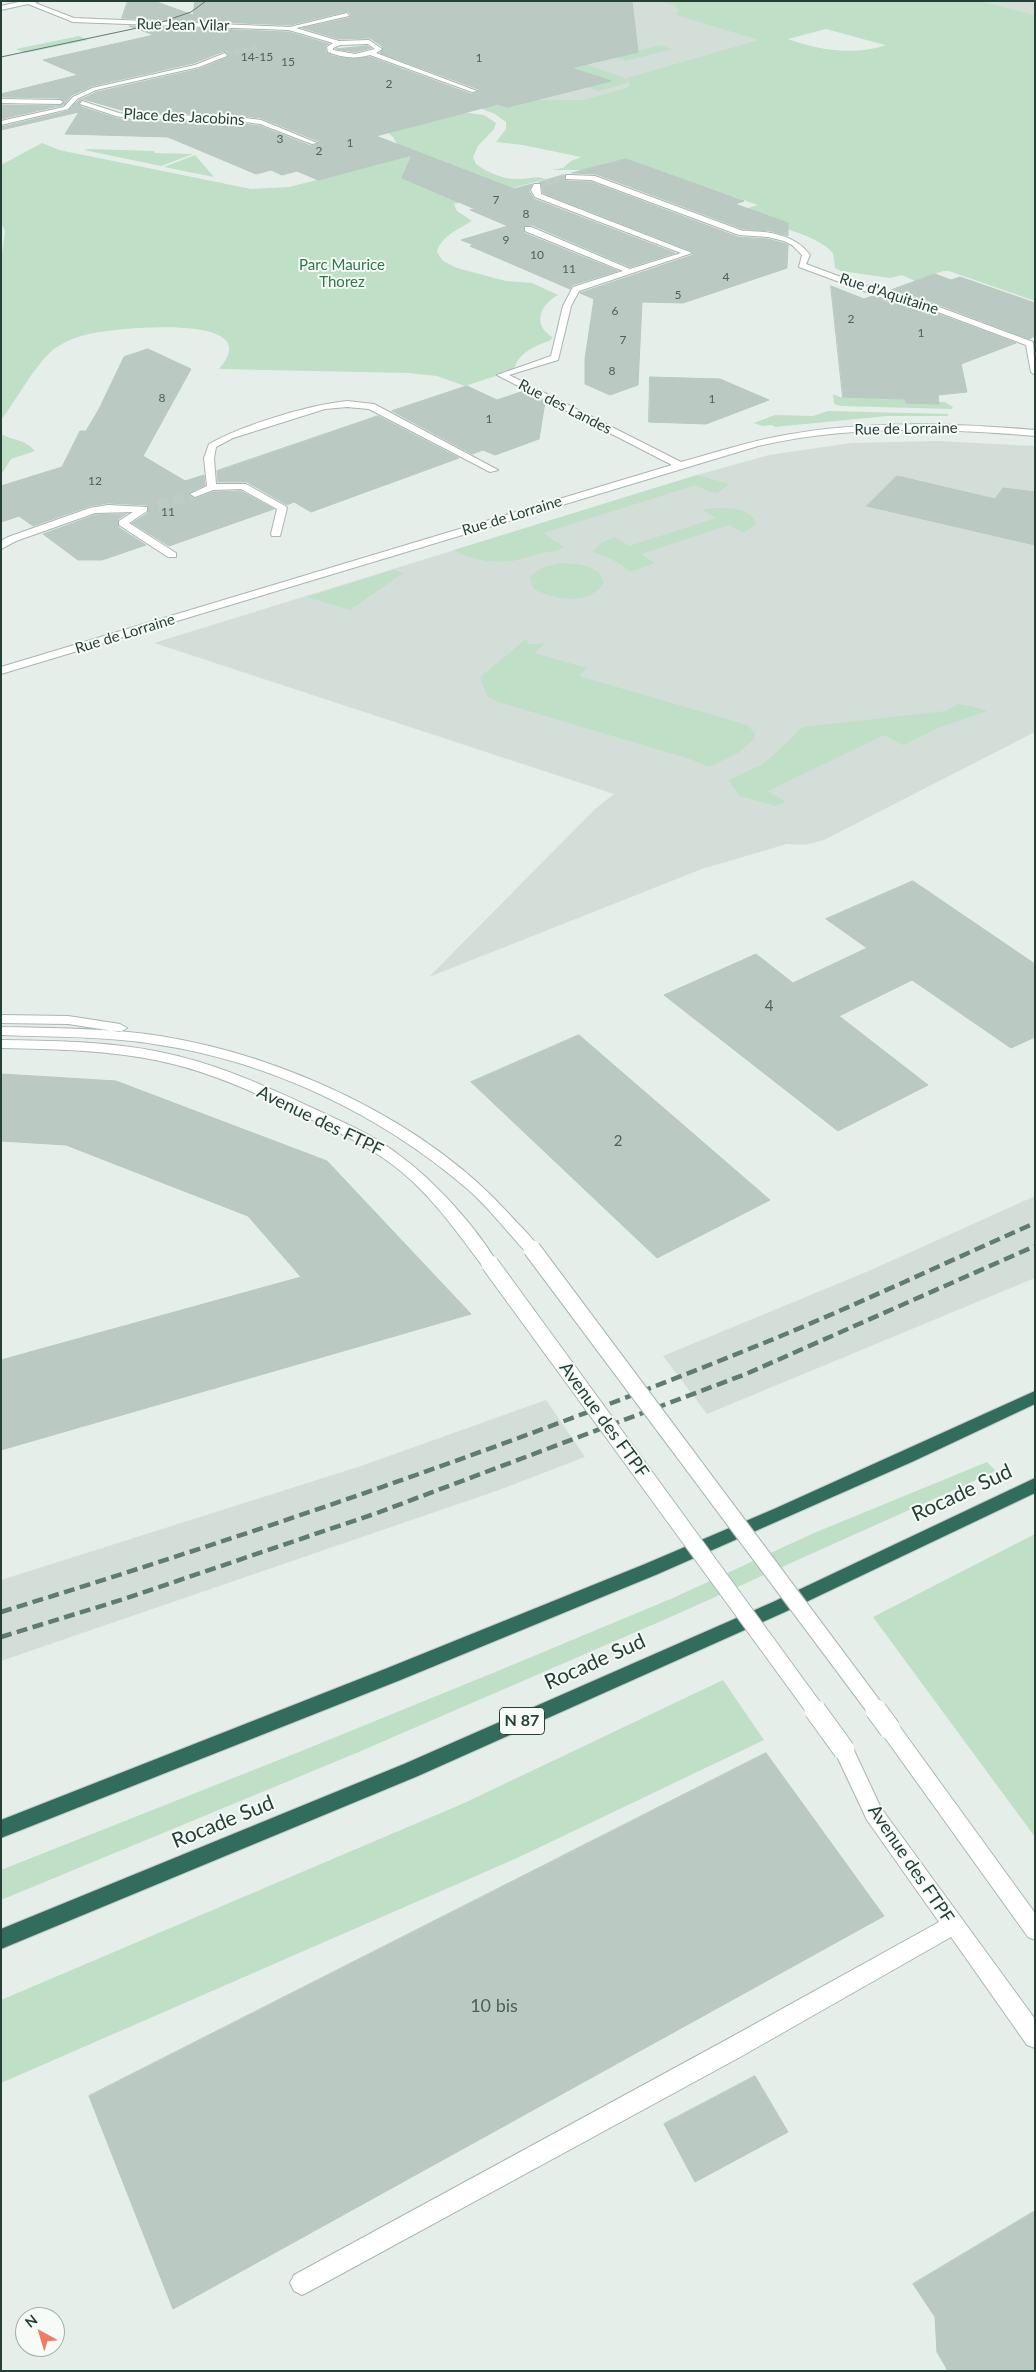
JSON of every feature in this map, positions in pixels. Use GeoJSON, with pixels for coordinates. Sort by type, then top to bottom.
{"type":"FeatureCollection","features":[{"type":"Feature","properties":{"kind":"highway"},"geometry":{"type":"LineString","coordinates":[[1,1829],[358,1688],[726,1539],[1035,1397]]}},
{"type":"Feature","properties":{"kind":"highway","name":"Rocade Sud"},"geometry":{"type":"LineString","coordinates":[[1,1939],[411,1770],[779,1607],[1035,1485]]}},
{"type":"Feature","properties":{"kind":"street"},"geometry":{"type":"LineString","coordinates":[[1,8],[36,1]]}},
{"type":"Feature","properties":{"kind":"street","name":"Rue Jean Vilar"},"geometry":{"type":"LineString","coordinates":[[27,2],[63,18],[85,22],[289,28],[340,43],[362,42],[378,46],[379,48],[370,53]]}},
{"type":"Feature","properties":{"kind":"street"},"geometry":{"type":"LineString","coordinates":[[289,28],[347,15]]}},
{"type":"Feature","properties":{"kind":"street"},"geometry":{"type":"LineString","coordinates":[[340,43],[330,47],[330,51],[352,55],[370,53],[474,91]]}},
{"type":"Feature","properties":{"kind":"street"},"geometry":{"type":"LineString","coordinates":[[1,122],[66,108],[75,98],[94,89],[197,66],[225,54]]}},
{"type":"Feature","properties":{"kind":"street"},"geometry":{"type":"LineString","coordinates":[[1,101],[60,102]]}},
{"type":"Feature","properties":{"kind":"street","name":"Place des Jacobins"},"geometry":{"type":"LineString","coordinates":[[82,103],[118,115],[132,117],[230,118],[262,122],[314,143]]}},
{"type":"Feature","properties":{"kind":"street","name":"Rue d'Aquitaine"},"geometry":{"type":"LineString","coordinates":[[570,177],[592,178],[742,233],[765,233],[802,247],[806,255],[802,265],[894,299],[912,300],[1030,344],[1035,372]]}},
{"type":"Feature","properties":{"kind":"street"},"geometry":{"type":"LineString","coordinates":[[528,229],[631,272],[688,253],[538,195],[535,190],[537,186]]}},
{"type":"Feature","properties":{"kind":"street","name":"Rue des Landes"},"geometry":{"type":"LineString","coordinates":[[631,272],[576,289],[567,306],[555,358],[501,375],[680,465]]}},
{"type":"Feature","properties":{"kind":"street"},"geometry":{"type":"LineString","coordinates":[[212,487],[209,458],[212,446],[230,436],[324,406],[347,404],[370,406],[493,470]]}},
{"type":"Feature","properties":{"kind":"street","name":"Rue de Lorraine"},"geometry":{"type":"LineString","coordinates":[[1,671],[680,465],[759,443],[837,432],[904,427],[974,428],[1035,433]]}},
{"type":"Feature","properties":{"kind":"street"},"geometry":{"type":"LineString","coordinates":[[195,494],[212,487],[243,486],[282,508],[276,534]]}},
{"type":"Feature","properties":{"kind":"street"},"geometry":{"type":"LineString","coordinates":[[1,546],[12,539],[93,510],[148,508],[122,523],[172,555]]}},
{"type":"Feature","properties":{"kind":"street"},"geometry":{"type":"LineString","coordinates":[[1,1019],[68,1020],[162,1034],[233,1056]]}},
{"type":"Feature","properties":{"kind":"street","name":"Avenue des FTPF"},"geometry":{"type":"LineString","coordinates":[[1,1031],[68,1033],[162,1040],[233,1056],[289,1076],[359,1110],[416,1143],[470,1183],[532,1249],[890,1729],[1035,1930]]}},
{"type":"Feature","properties":{"kind":"street","name":"Avenue des FTPF"},"geometry":{"type":"LineString","coordinates":[[1,1044],[68,1046],[160,1056],[216,1072],[273,1095],[338,1126],[394,1157],[439,1198],[490,1264],[844,1750],[874,1814],[1035,2037]]}},
{"type":"Feature","properties":{"kind":"street"},"geometry":{"type":"LineString","coordinates":[[302,2283],[734,2048],[953,1925]]}},
{"type":"Feature","properties":{"kind":"shaded area"},"geometry":{"type":"Polygon","coordinates":[[[461,1],[704,1],[799,45],[545,127],[516,92],[461,1]]]}},
{"type":"Feature","properties":{"kind":"shaded area"},"geometry":{"type":"Polygon","coordinates":[[[980,1],[1035,1],[1035,15],[1030,14],[980,1]]]}},
{"type":"Feature","properties":{"kind":"shaded area"},"geometry":{"type":"Polygon","coordinates":[[[937,441],[1035,446],[1035,732],[824,840],[805,845],[787,844],[702,869],[429,977],[595,809],[614,794],[154,643],[697,475],[769,455],[851,443],[937,441]]]}},
{"type":"Feature","properties":{"kind":"shaded area"},"geometry":{"type":"Polygon","coordinates":[[[1035,1196],[1035,1278],[707,1414],[663,1356],[871,1270],[1035,1196]]]}},
{"type":"Feature","properties":{"kind":"shaded area"},"geometry":{"type":"Polygon","coordinates":[[[546,1400],[585,1457],[499,1490],[1,1661],[1,1580],[361,1466],[546,1400]]]}},
{"type":"Feature","properties":{"kind":"green space"},"geometry":{"type":"Polygon","coordinates":[[[657,1],[980,1],[1035,15],[1035,301],[949,271],[943,271],[915,281],[902,275],[890,278],[841,271],[835,268],[833,253],[813,239],[784,228],[729,214],[758,205],[626,159],[584,170],[551,170],[563,168],[571,161],[581,157],[523,145],[496,142],[506,129],[506,122],[495,114],[467,103],[583,100],[627,88],[630,85],[627,78],[759,40],[676,15],[679,10],[675,5],[657,1]],[[826,29],[788,39],[824,49],[849,51],[886,45],[826,29]]]}},
{"type":"Feature","properties":{"kind":"green space"},"geometry":{"type":"Polygon","coordinates":[[[79,36],[88,40],[25,53],[16,49],[79,36]]]}},
{"type":"Feature","properties":{"kind":"green space"},"geometry":{"type":"Polygon","coordinates":[[[660,45],[672,49],[626,61],[614,57],[660,45]]]}},
{"type":"Feature","properties":{"kind":"green space"},"geometry":{"type":"Polygon","coordinates":[[[585,64],[627,79],[627,83],[598,91],[587,87],[610,81],[571,68],[585,64]]]}},
{"type":"Feature","properties":{"kind":"green space","name":"Parc Maurice Thorez"},"geometry":{"type":"Polygon","coordinates":[[[462,112],[484,115],[496,123],[494,129],[478,146],[473,157],[476,164],[491,173],[503,177],[520,179],[536,177],[546,179],[454,204],[457,211],[472,221],[446,237],[437,252],[443,261],[457,268],[506,281],[532,283],[558,295],[543,309],[540,321],[546,332],[552,337],[551,340],[523,354],[514,370],[465,386],[437,376],[408,373],[219,369],[229,351],[225,339],[209,332],[186,328],[161,327],[113,330],[83,336],[57,347],[35,370],[1,420],[1,261],[5,231],[1,223],[1,165],[42,143],[59,150],[251,189],[289,187],[390,160],[398,146],[393,137],[385,130],[462,112]]]}},
{"type":"Feature","properties":{"kind":"green space"},"geometry":{"type":"Polygon","coordinates":[[[84,150],[193,154],[161,166],[84,150]]]}},
{"type":"Feature","properties":{"kind":"green space"},"geometry":{"type":"Polygon","coordinates":[[[195,155],[214,177],[164,167],[195,155]]]}},
{"type":"Feature","properties":{"kind":"green space"},"geometry":{"type":"Polygon","coordinates":[[[833,394],[840,397],[905,399],[906,403],[939,404],[939,402],[945,402],[953,407],[951,409],[841,406],[834,404],[833,394]]]}},
{"type":"Feature","properties":{"kind":"green space"},"geometry":{"type":"Polygon","coordinates":[[[828,411],[948,414],[948,416],[887,416],[775,427],[754,423],[775,415],[813,416],[828,411]]]}},
{"type":"Feature","properties":{"kind":"green space"},"geometry":{"type":"Polygon","coordinates":[[[1,434],[23,442],[35,451],[11,459],[1,475],[1,434]]]}},
{"type":"Feature","properties":{"kind":"green space"},"geometry":{"type":"Polygon","coordinates":[[[697,475],[729,484],[717,493],[709,492],[696,485],[543,533],[564,547],[556,551],[519,560],[504,562],[481,560],[454,550],[697,475]]]}},
{"type":"Feature","properties":{"kind":"green space"},"geometry":{"type":"Polygon","coordinates":[[[713,508],[743,511],[749,514],[756,523],[744,533],[729,525],[641,554],[655,563],[630,572],[617,562],[592,552],[603,542],[614,537],[629,546],[716,518],[702,510],[713,508]]]}},
{"type":"Feature","properties":{"kind":"green space"},"geometry":{"type":"Polygon","coordinates":[[[563,563],[587,566],[598,572],[604,582],[591,595],[571,599],[551,596],[534,589],[530,578],[536,571],[544,567],[563,563]]]}},
{"type":"Feature","properties":{"kind":"green space"},"geometry":{"type":"Polygon","coordinates":[[[393,570],[403,573],[350,610],[307,597],[393,570]]]}},
{"type":"Feature","properties":{"kind":"green space"},"geometry":{"type":"Polygon","coordinates":[[[525,640],[528,641],[527,644],[544,644],[534,653],[587,668],[579,676],[747,725],[755,733],[754,739],[738,753],[709,767],[690,759],[495,701],[487,696],[480,677],[525,640]]]}},
{"type":"Feature","properties":{"kind":"green space"},"geometry":{"type":"Polygon","coordinates":[[[958,704],[987,711],[938,728],[903,745],[884,735],[768,791],[786,802],[776,806],[740,796],[729,780],[761,765],[803,727],[946,711],[958,704]]]}},
{"type":"Feature","properties":{"kind":"green space"},"geometry":{"type":"Polygon","coordinates":[[[987,1462],[996,1471],[666,1619],[354,1754],[1,1900],[1,1870],[505,1668],[673,1598],[814,1533],[987,1462]]]}},
{"type":"Feature","properties":{"kind":"green space"},"geometry":{"type":"Polygon","coordinates":[[[1035,1534],[1035,1837],[873,1617],[1035,1534]]]}},
{"type":"Feature","properties":{"kind":"green space"},"geometry":{"type":"Polygon","coordinates":[[[723,1680],[764,1740],[517,1858],[1,2083],[1,2000],[462,1804],[723,1680]]]}},
{"type":"Feature","properties":{"kind":"building"},"geometry":{"type":"Polygon","coordinates":[[[128,1],[154,1],[193,15],[195,1],[632,1],[638,52],[571,68],[611,81],[508,107],[498,104],[376,136],[514,189],[532,184],[529,191],[534,199],[675,253],[630,267],[532,225],[524,226],[524,233],[618,271],[572,285],[570,289],[470,246],[474,245],[461,240],[508,226],[470,210],[475,209],[402,178],[412,155],[318,180],[297,171],[282,175],[271,170],[256,174],[168,137],[65,134],[79,112],[1,130],[1,127],[68,111],[78,101],[97,92],[199,69],[229,57],[224,51],[194,63],[92,86],[72,95],[65,103],[60,98],[1,97],[1,94],[78,75],[43,60],[154,35],[129,26],[289,32],[329,44],[325,46],[326,52],[333,56],[349,59],[370,57],[471,94],[479,92],[478,89],[380,53],[383,47],[370,38],[339,39],[303,28],[349,18],[351,15],[348,11],[290,25],[122,18],[128,1]],[[83,99],[78,103],[79,106],[132,121],[230,122],[260,126],[311,146],[319,144],[318,141],[261,118],[230,114],[132,113],[83,99]]]}},
{"type":"Feature","properties":{"kind":"building"},"geometry":{"type":"Polygon","coordinates":[[[367,46],[371,48],[355,52],[336,49],[367,46]]]}},
{"type":"Feature","properties":{"kind":"building"},"geometry":{"type":"Polygon","coordinates":[[[1,105],[59,106],[1,119],[1,105]]]}},
{"type":"Feature","properties":{"kind":"building"},"geometry":{"type":"Polygon","coordinates":[[[626,159],[744,201],[735,204],[788,223],[788,236],[771,231],[743,229],[596,174],[572,173],[626,159]]]}},
{"type":"Feature","properties":{"kind":"building"},"geometry":{"type":"Polygon","coordinates":[[[564,175],[566,181],[591,182],[738,237],[768,239],[788,245],[787,268],[683,303],[642,302],[638,385],[610,395],[585,384],[585,359],[594,299],[580,293],[693,255],[694,252],[543,193],[540,182],[564,175]]]}},
{"type":"Feature","properties":{"kind":"building"},"geometry":{"type":"Polygon","coordinates":[[[935,274],[951,280],[960,277],[1035,303],[1035,336],[1029,339],[916,296],[895,295],[886,292],[935,274]]]}},
{"type":"Feature","properties":{"kind":"building"},"geometry":{"type":"Polygon","coordinates":[[[831,286],[864,299],[873,296],[890,303],[911,304],[1016,343],[961,364],[967,392],[938,395],[939,404],[906,403],[905,399],[843,397],[831,286]]]}},
{"type":"Feature","properties":{"kind":"building"},"geometry":{"type":"Polygon","coordinates":[[[148,349],[191,369],[143,456],[185,481],[204,475],[205,485],[188,493],[194,499],[213,492],[241,491],[274,509],[169,546],[132,523],[148,513],[147,505],[108,503],[90,506],[33,526],[19,516],[1,522],[1,486],[62,467],[80,431],[86,431],[99,409],[124,357],[148,349]]]}},
{"type":"Feature","properties":{"kind":"building"},"geometry":{"type":"Polygon","coordinates":[[[650,377],[720,379],[769,400],[706,424],[649,422],[650,377]]]}},
{"type":"Feature","properties":{"kind":"building"},"geometry":{"type":"Polygon","coordinates":[[[467,386],[497,400],[524,391],[545,402],[539,439],[495,455],[483,450],[472,454],[392,411],[467,386]]]}},
{"type":"Feature","properties":{"kind":"building"},"geometry":{"type":"Polygon","coordinates":[[[378,416],[459,458],[311,512],[294,502],[287,505],[247,482],[218,482],[217,471],[378,416]]]}},
{"type":"Feature","properties":{"kind":"building"},"geometry":{"type":"Polygon","coordinates":[[[897,476],[995,499],[1003,488],[1035,492],[1035,545],[867,506],[897,476]]]}},
{"type":"Feature","properties":{"kind":"building"},"geometry":{"type":"Polygon","coordinates":[[[126,514],[118,519],[118,527],[146,545],[102,560],[78,560],[43,534],[95,515],[126,514]]]}},
{"type":"Feature","properties":{"kind":"building"},"geometry":{"type":"Polygon","coordinates":[[[913,881],[1035,964],[1035,1037],[1011,1048],[912,980],[839,1016],[928,1085],[838,1131],[664,995],[756,954],[793,983],[867,948],[826,919],[913,881]]]}},
{"type":"Feature","properties":{"kind":"building"},"geometry":{"type":"Polygon","coordinates":[[[579,1035],[770,1200],[657,1258],[471,1082],[579,1035]]]}},
{"type":"Feature","properties":{"kind":"building"},"geometry":{"type":"Polygon","coordinates":[[[1,1074],[116,1081],[327,1161],[471,1314],[1,1450],[1,1360],[301,1277],[248,1216],[66,1145],[1,1141],[1,1074]]]}},
{"type":"Feature","properties":{"kind":"building"},"geometry":{"type":"Polygon","coordinates":[[[766,1753],[884,1916],[173,2309],[89,2096],[766,1753]]]}},
{"type":"Feature","properties":{"kind":"building"},"geometry":{"type":"Polygon","coordinates":[[[755,2076],[788,2132],[695,2182],[664,2124],[755,2076]]]}},
{"type":"Feature","properties":{"kind":"building"},"geometry":{"type":"Polygon","coordinates":[[[1035,2211],[1035,2371],[948,2371],[937,2352],[935,2317],[913,2284],[1035,2211]]]}},
{"type":"Feature","properties":{"kind":"tunnel"},"geometry":{"type":"LineString","coordinates":[[225,55],[259,47]]}},
{"type":"Feature","properties":{"kind":"tunnel"},"geometry":{"type":"LineString","coordinates":[[60,102],[82,103]]}},
{"type":"Feature","properties":{"kind":"tunnel"},"geometry":{"type":"LineString","coordinates":[[537,186],[569,177]]}},
{"type":"Feature","properties":{"kind":"tunnel"},"geometry":{"type":"LineString","coordinates":[[158,505],[195,494]]}},
{"type":"Feature","properties":{"kind":"tram line"},"geometry":{"type":"LineString","coordinates":[[1,57],[156,24],[191,12],[206,1]]}},
{"type":"Feature","properties":{"kind":"railway"},"geometry":{"type":"LineString","coordinates":[[1,1612],[197,1550],[392,1484],[585,1413],[776,1338],[1035,1223]]}},
{"type":"Feature","properties":{"kind":"railway"},"geometry":{"type":"LineString","coordinates":[[1,1637],[124,1599],[377,1513],[746,1374],[1035,1246]]}}]}
